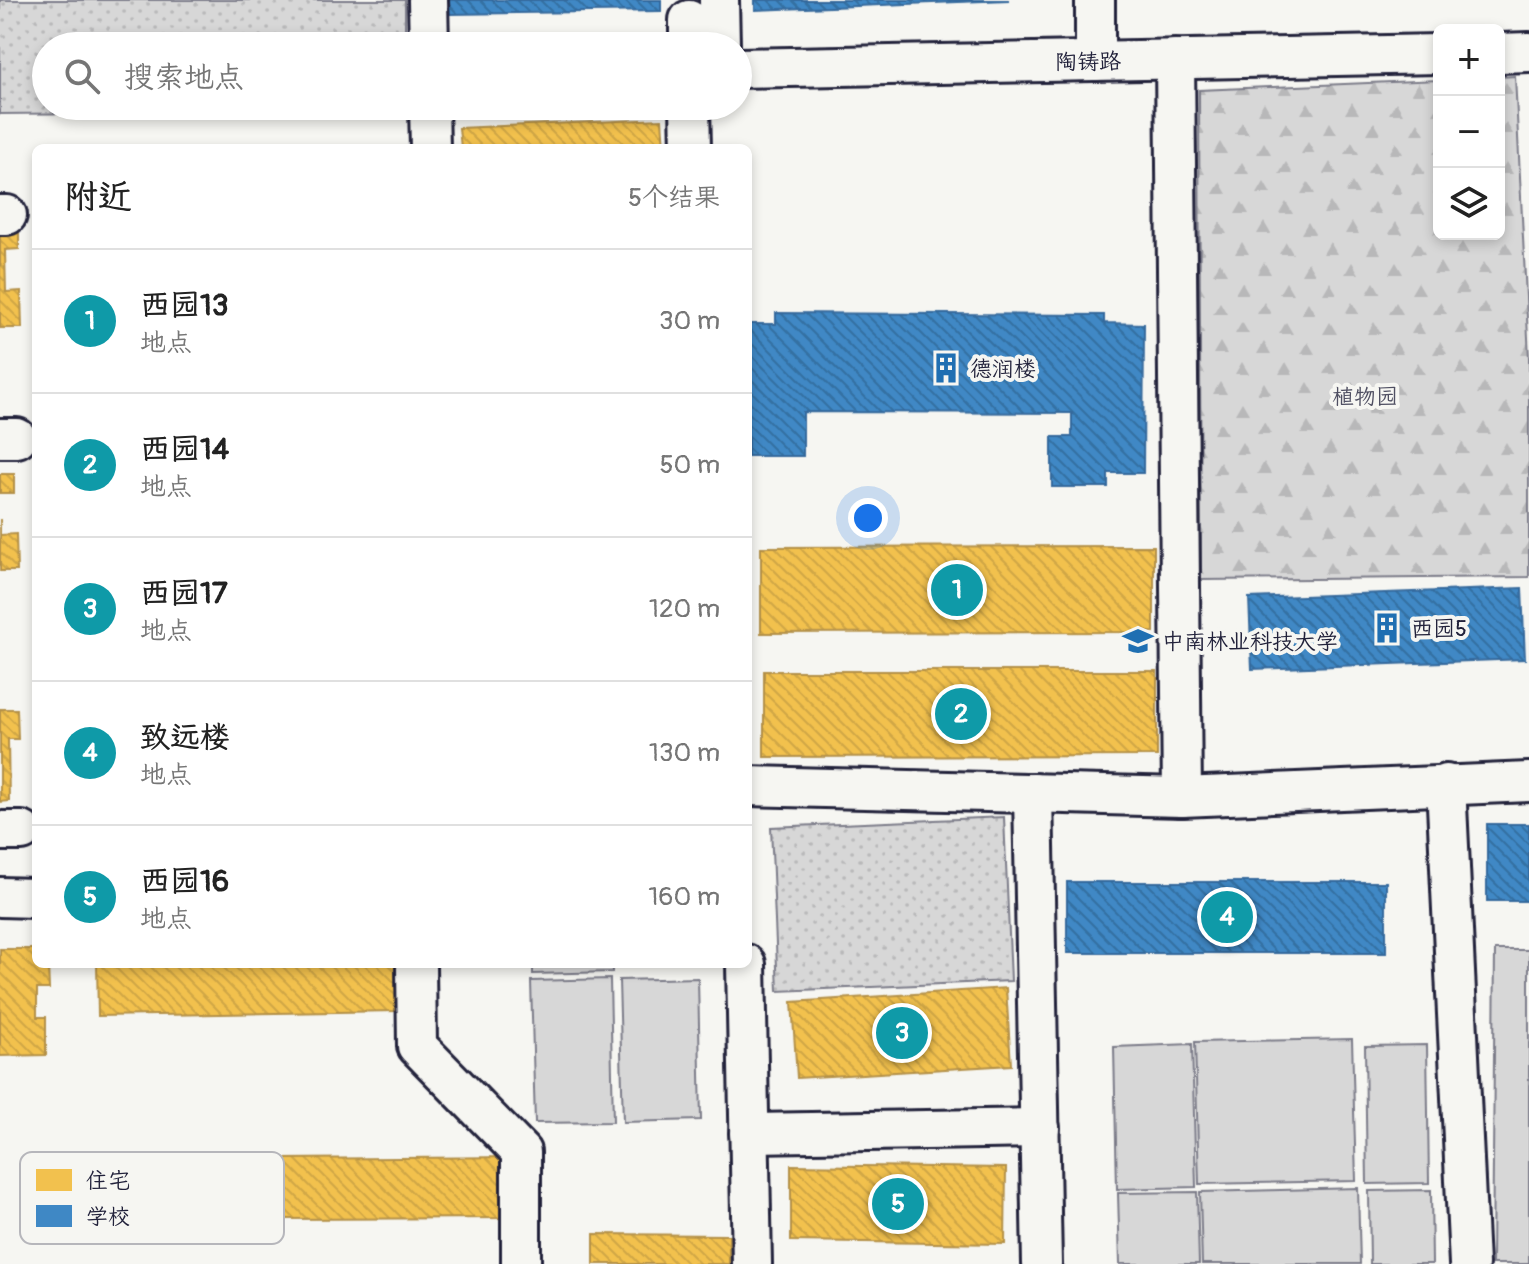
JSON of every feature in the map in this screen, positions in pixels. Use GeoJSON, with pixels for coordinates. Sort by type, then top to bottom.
{"type":"FeatureCollection","features":[{"type":"Feature","properties":{"kind":"street"},"geometry":{"type":"LineString","coordinates":[[428,0],[429,32]]}},
{"type":"Feature","properties":{"kind":"street"},"geometry":{"type":"LineString","coordinates":[[1095,0],[1095,61]]}},
{"type":"Feature","properties":{"kind":"street"},"geometry":{"type":"LineString","coordinates":[[1505,53],[1529,52]]}},
{"type":"Feature","properties":{"kind":"street","name":"陶铸路"},"geometry":{"type":"LineString","coordinates":[[752,68],[1433,54]]}},
{"type":"Feature","properties":{"kind":"street"},"geometry":{"type":"LineString","coordinates":[[1175,59],[1182,797]]}},
{"type":"Feature","properties":{"kind":"street"},"geometry":{"type":"LineString","coordinates":[[429,120],[430,144]]}},
{"type":"Feature","properties":{"kind":"street"},"geometry":{"type":"LineString","coordinates":[[690,120],[691,144]]}},
{"type":"Feature","properties":{"kind":"street"},"geometry":{"type":"LineString","coordinates":[[752,786],[1182,797],[1529,782]]}},
{"type":"Feature","properties":{"kind":"street"},"geometry":{"type":"LineString","coordinates":[[1446,784],[1469,1264]]}},
{"type":"Feature","properties":{"kind":"street"},"geometry":{"type":"LineString","coordinates":[[1033,793],[1042,1264]]}},
{"type":"Feature","properties":{"kind":"street"},"geometry":{"type":"LineString","coordinates":[[0,897],[32,898]]}},
{"type":"Feature","properties":{"kind":"street"},"geometry":{"type":"LineString","coordinates":[[416,968],[417,1046],[521,1152],[521,1264]]}},
{"type":"Feature","properties":{"kind":"street"},"geometry":{"type":"LineString","coordinates":[[746,968],[752,1264]]}},
{"type":"Feature","properties":{"kind":"street"},"geometry":{"type":"LineString","coordinates":[[749,1133],[1040,1128]]}},
{"type":"Feature","properties":{"kind":"green space"},"geometry":{"type":"Polygon","coordinates":[[[0,0],[405,0],[405,32],[32,32],[32,114],[0,114],[0,0]]]}},
{"type":"Feature","properties":{"kind":"green space","name":"植物园"},"geometry":{"type":"Polygon","coordinates":[[[1515,76],[1529,358],[1529,577],[1201,580],[1199,90],[1433,80],[1433,240],[1505,240],[1505,77],[1515,76]]]}},
{"type":"Feature","properties":{"kind":"green space"},"geometry":{"type":"Polygon","coordinates":[[[1004,817],[1011,981],[778,991],[771,827],[1004,817]]]}},
{"type":"Feature","properties":{"kind":"green space"},"geometry":{"type":"Polygon","coordinates":[[[1495,950],[1529,950],[1529,1264],[1492,1264],[1495,950]]]}},
{"type":"Feature","properties":{"kind":"green space"},"geometry":{"type":"Polygon","coordinates":[[[533,968],[612,968],[612,972],[533,974],[533,968]]]}},
{"type":"Feature","properties":{"kind":"green space"},"geometry":{"type":"Polygon","coordinates":[[[698,978],[701,1120],[623,1122],[619,980],[698,978]]]}},
{"type":"Feature","properties":{"kind":"green space"},"geometry":{"type":"Polygon","coordinates":[[[610,979],[613,1122],[535,1123],[531,981],[610,979]]]}},
{"type":"Feature","properties":{"kind":"green space"},"geometry":{"type":"Polygon","coordinates":[[[1352,1039],[1356,1181],[1199,1184],[1195,1042],[1352,1039]]]}},
{"type":"Feature","properties":{"kind":"green space"},"geometry":{"type":"Polygon","coordinates":[[[1192,1044],[1196,1187],[1117,1189],[1114,1047],[1192,1044]]]}},
{"type":"Feature","properties":{"kind":"green space"},"geometry":{"type":"Polygon","coordinates":[[[1427,1045],[1429,1183],[1367,1184],[1365,1046],[1427,1045]]]}},
{"type":"Feature","properties":{"kind":"green space"},"geometry":{"type":"Polygon","coordinates":[[[1358,1188],[1360,1264],[1202,1264],[1200,1192],[1358,1188]]]}},
{"type":"Feature","properties":{"kind":"green space"},"geometry":{"type":"Polygon","coordinates":[[[1431,1190],[1432,1264],[1370,1264],[1369,1191],[1431,1190]]]}},
{"type":"Feature","properties":{"kind":"green space"},"geometry":{"type":"Polygon","coordinates":[[[1197,1192],[1199,1264],[1120,1264],[1118,1193],[1197,1192]]]}},
{"type":"Feature","properties":{"kind":"building: 住宅"},"geometry":{"type":"Polygon","coordinates":[[[662,120],[664,144],[461,144],[459,128],[662,120]]]}},
{"type":"Feature","properties":{"kind":"building: 住宅"},"geometry":{"type":"Polygon","coordinates":[[[19,230],[19,249],[5,250],[6,292],[21,291],[22,328],[0,328],[0,231],[19,230]]]}},
{"type":"Feature","properties":{"kind":"building: 住宅"},"geometry":{"type":"Polygon","coordinates":[[[0,474],[14,474],[14,493],[0,493],[0,474]]]}},
{"type":"Feature","properties":{"kind":"building: 住宅"},"geometry":{"type":"Polygon","coordinates":[[[16,534],[17,571],[0,571],[0,535],[16,534]]]}},
{"type":"Feature","properties":{"kind":"building: 住宅"},"geometry":{"type":"Polygon","coordinates":[[[1154,546],[1154,632],[761,633],[761,547],[1154,546]]]}},
{"type":"Feature","properties":{"kind":"building: 住宅"},"geometry":{"type":"Polygon","coordinates":[[[764,671],[1157,671],[1157,756],[764,757],[764,671]]]}},
{"type":"Feature","properties":{"kind":"building: 住宅"},"geometry":{"type":"Polygon","coordinates":[[[0,709],[17,709],[18,739],[8,739],[9,801],[0,802],[0,709]]]}},
{"type":"Feature","properties":{"kind":"building: 住宅"},"geometry":{"type":"Polygon","coordinates":[[[0,949],[32,949],[32,968],[48,968],[49,989],[37,989],[37,1017],[46,1017],[46,1055],[0,1056],[0,949]]]}},
{"type":"Feature","properties":{"kind":"building: 住宅"},"geometry":{"type":"Polygon","coordinates":[[[97,968],[397,968],[398,1011],[98,1016],[97,968]]]}},
{"type":"Feature","properties":{"kind":"building: 住宅"},"geometry":{"type":"Polygon","coordinates":[[[1006,988],[1011,1065],[797,1078],[792,1002],[1006,988]]]}},
{"type":"Feature","properties":{"kind":"building: 住宅"},"geometry":{"type":"Polygon","coordinates":[[[518,1157],[518,1218],[284,1219],[284,1159],[518,1157]]]}},
{"type":"Feature","properties":{"kind":"building: 住宅"},"geometry":{"type":"Polygon","coordinates":[[[791,1165],[1006,1168],[1005,1244],[791,1241],[791,1165]]]}},
{"type":"Feature","properties":{"kind":"building: 住宅"},"geometry":{"type":"Polygon","coordinates":[[[594,1234],[729,1235],[729,1264],[594,1264],[594,1234]]]}},
{"type":"Feature","properties":{"kind":"building: 学校"},"geometry":{"type":"Polygon","coordinates":[[[449,0],[661,0],[661,11],[450,14],[449,0]]]}},
{"type":"Feature","properties":{"kind":"building: 学校"},"geometry":{"type":"Polygon","coordinates":[[[755,0],[1009,0],[755,10],[755,0]]]}},
{"type":"Feature","properties":{"kind":"building: 学校","name":"德润楼"},"geometry":{"type":"Polygon","coordinates":[[[776,313],[1104,315],[1104,323],[1144,324],[1143,473],[1108,473],[1108,487],[1052,487],[1052,437],[1072,437],[1072,413],[803,412],[803,456],[752,456],[752,324],[776,324],[776,313]]]}},
{"type":"Feature","properties":{"kind":"building: 学校","name":"西园5"},"geometry":{"type":"Polygon","coordinates":[[[1522,588],[1525,659],[1252,669],[1249,598],[1522,588]]]}},
{"type":"Feature","properties":{"kind":"building: 学校"},"geometry":{"type":"Polygon","coordinates":[[[1487,824],[1529,824],[1529,901],[1487,901],[1487,824]]]}},
{"type":"Feature","properties":{"kind":"building: 学校"},"geometry":{"type":"Polygon","coordinates":[[[1067,882],[1386,882],[1386,953],[1067,953],[1067,882]]]}},
{"type":"Feature","properties":{"kind":"place","name":"德润楼"},"geometry":{"type":"Point","coordinates":[946,368]}},
{"type":"Feature","properties":{"kind":"place","name":"西园13"},"geometry":{"type":"Point","coordinates":[957,590]}},
{"type":"Feature","properties":{"kind":"place","name":"西园5"},"geometry":{"type":"Point","coordinates":[1387,628]}},
{"type":"Feature","properties":{"kind":"place","name":"中南林业科技大学"},"geometry":{"type":"Point","coordinates":[1138,641]}},
{"type":"Feature","properties":{"kind":"place","name":"西园14"},"geometry":{"type":"Point","coordinates":[961,714]}},
{"type":"Feature","properties":{"kind":"place","name":"致远楼"},"geometry":{"type":"Point","coordinates":[1227,917]}},
{"type":"Feature","properties":{"kind":"place","name":"西园17"},"geometry":{"type":"Point","coordinates":[902,1033]}},
{"type":"Feature","properties":{"kind":"place","name":"西园16"},"geometry":{"type":"Point","coordinates":[898,1204]}}]}
